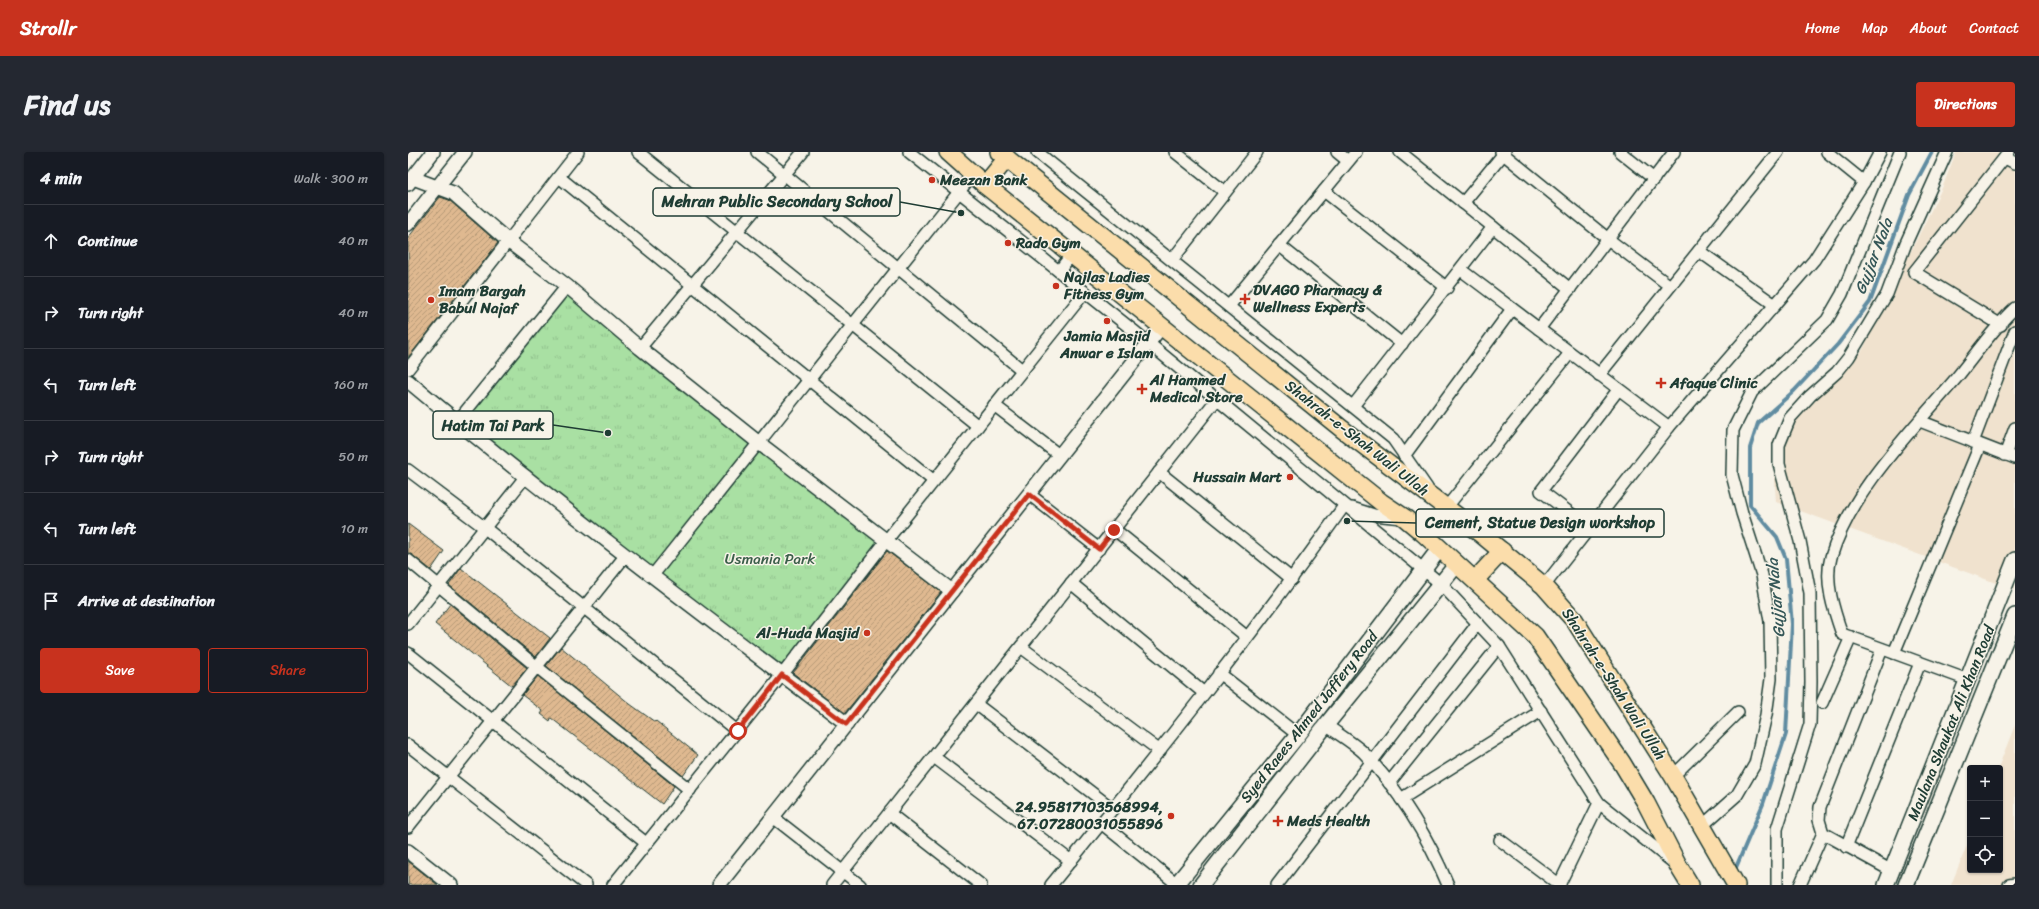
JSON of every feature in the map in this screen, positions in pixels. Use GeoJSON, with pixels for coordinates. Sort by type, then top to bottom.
{"type":"FeatureCollection","features":[{"type":"Feature","properties":{"kind":"main road"},"geometry":{"type":"LineString","coordinates":[[948,152],[973,173],[985,186],[1381,502],[1405,518],[1440,548],[1535,636],[1605,738],[1646,803],[1689,885]]}},
{"type":"Feature","properties":{"kind":"main road"},"geometry":{"type":"LineString","coordinates":[[985,186],[1003,155]]}},
{"type":"Feature","properties":{"kind":"main road","name":"Shahrah-e-Shah Wali Ullah"},"geometry":{"type":"LineString","coordinates":[[1003,155],[1342,429],[1502,551],[1544,586],[1575,621],[1673,776],[1736,885]]}},
{"type":"Feature","properties":{"kind":"main road","name":"Syed Raees Ahmed Jaffery Road"},"geometry":{"type":"LineString","coordinates":[[1177,884],[1298,735],[1440,548]]}},
{"type":"Feature","properties":{"kind":"main road"},"geometry":{"type":"LineString","coordinates":[[1475,580],[1502,551]]}},
{"type":"Feature","properties":{"kind":"main road","name":"Maulana Shaukat Ali Khan Road"},"geometry":{"type":"LineString","coordinates":[[1889,878],[2015,560]]}},
{"type":"Feature","properties":{"kind":"main road","name":"Syed Raees Ahmed Jaffery Road"},"geometry":{"type":"LineString","coordinates":[[1201,885],[1326,725],[1457,564]]}},
{"type":"Feature","properties":{"kind":"main road","name":"Maulana Shaukat Ali Khan Road"},"geometry":{"type":"LineString","coordinates":[[1906,885],[2015,616]]}},
{"type":"Feature","properties":{"kind":"street"},"geometry":{"type":"LineString","coordinates":[[433,152],[410,181],[437,187],[453,193],[508,241],[568,286],[640,348],[759,443],[952,591]]}},
{"type":"Feature","properties":{"kind":"street"},"geometry":{"type":"LineString","coordinates":[[408,224],[465,152]]}},
{"type":"Feature","properties":{"kind":"street"},"geometry":{"type":"LineString","coordinates":[[408,369],[578,152]]}},
{"type":"Feature","properties":{"kind":"street"},"geometry":{"type":"LineString","coordinates":[[638,152],[978,426]]}},
{"type":"Feature","properties":{"kind":"street"},"geometry":{"type":"LineString","coordinates":[[757,152],[1022,370]]}},
{"type":"Feature","properties":{"kind":"street"},"geometry":{"type":"LineString","coordinates":[[640,348],[803,152]]}},
{"type":"Feature","properties":{"kind":"street"},"geometry":{"type":"LineString","coordinates":[[909,152],[1148,342],[1344,506],[1424,568],[1499,646],[1599,803],[1679,867]]}},
{"type":"Feature","properties":{"kind":"street"},"geometry":{"type":"LineString","coordinates":[[1175,152],[1225,192]]}},
{"type":"Feature","properties":{"kind":"street"},"geometry":{"type":"LineString","coordinates":[[1172,260],[1257,152]]}},
{"type":"Feature","properties":{"kind":"street"},"geometry":{"type":"LineString","coordinates":[[1337,152],[1348,161]]}},
{"type":"Feature","properties":{"kind":"street"},"geometry":{"type":"LineString","coordinates":[[1229,306],[1356,152]]}},
{"type":"Feature","properties":{"kind":"street"},"geometry":{"type":"LineString","coordinates":[[1400,152],[1570,289]]}},
{"type":"Feature","properties":{"kind":"street"},"geometry":{"type":"LineString","coordinates":[[1620,152],[1654,179]]}},
{"type":"Feature","properties":{"kind":"street"},"geometry":{"type":"LineString","coordinates":[[1539,329],[1674,152]]}},
{"type":"Feature","properties":{"kind":"street"},"geometry":{"type":"LineString","coordinates":[[1599,375],[1778,152]]}},
{"type":"Feature","properties":{"kind":"street"},"geometry":{"type":"LineString","coordinates":[[1827,152],[1864,182]]}},
{"type":"Feature","properties":{"kind":"street"},"geometry":{"type":"LineString","coordinates":[[1544,586],[1591,529],[1669,427],[1814,260],[1864,182],[1880,152]]}},
{"type":"Feature","properties":{"kind":"street"},"geometry":{"type":"LineString","coordinates":[[1702,826],[1737,795],[1754,764],[1766,715],[1771,679],[1770,621],[1762,575],[1742,513],[1732,475],[1733,430],[1752,392],[1827,320],[1842,294],[1900,152]]}},
{"type":"Feature","properties":{"kind":"street"},"geometry":{"type":"LineString","coordinates":[[1777,885],[1777,829],[1810,724],[1811,682],[1810,593],[1800,541],[1779,464],[1779,445],[1790,418],[1810,396],[1837,372],[1849,357],[1887,294],[1906,243],[1947,152]]}},
{"type":"Feature","properties":{"kind":"street"},"geometry":{"type":"LineString","coordinates":[[1464,203],[1503,153],[1608,239],[1670,286]]}},
{"type":"Feature","properties":{"kind":"street"},"geometry":{"type":"LineString","coordinates":[[1043,154],[1394,439],[1404,456],[1440,503],[1570,353]]}},
{"type":"Feature","properties":{"kind":"street"},"geometry":{"type":"LineString","coordinates":[[2001,325],[1914,272],[2007,155],[2015,163]]}},
{"type":"Feature","properties":{"kind":"street"},"geometry":{"type":"LineString","coordinates":[[653,576],[973,173]]}},
{"type":"Feature","properties":{"kind":"street"},"geometry":{"type":"LineString","coordinates":[[559,177],[934,481]]}},
{"type":"Feature","properties":{"kind":"street"},"geometry":{"type":"LineString","coordinates":[[1324,191],[1447,288]]}},
{"type":"Feature","properties":{"kind":"street"},"geometry":{"type":"LineString","coordinates":[[1353,406],[1447,288],[1493,227]]}},
{"type":"Feature","properties":{"kind":"street"},"geometry":{"type":"LineString","coordinates":[[1279,245],[1402,344]]}},
{"type":"Feature","properties":{"kind":"street"},"geometry":{"type":"LineString","coordinates":[[1699,251],[1775,305]]}},
{"type":"Feature","properties":{"kind":"street"},"geometry":{"type":"LineString","coordinates":[[1059,271],[1072,254]]}},
{"type":"Feature","properties":{"kind":"street"},"geometry":{"type":"LineString","coordinates":[[1461,270],[1669,427]]}},
{"type":"Feature","properties":{"kind":"street"},"geometry":{"type":"LineString","coordinates":[[457,422],[568,286]]}},
{"type":"Feature","properties":{"kind":"street"},"geometry":{"type":"LineString","coordinates":[[613,885],[738,731],[886,541],[1085,292]]}},
{"type":"Feature","properties":{"kind":"street"},"geometry":{"type":"LineString","coordinates":[[1968,680],[1842,634],[1833,608],[1829,579],[1831,558],[1854,506],[1876,474],[2015,308]]}},
{"type":"Feature","properties":{"kind":"street"},"geometry":{"type":"LineString","coordinates":[[1404,456],[1512,309]]}},
{"type":"Feature","properties":{"kind":"street"},"geometry":{"type":"LineString","coordinates":[[719,885],[1162,326]]}},
{"type":"Feature","properties":{"kind":"street"},"geometry":{"type":"LineString","coordinates":[[1894,653],[1976,444],[2015,331]]}},
{"type":"Feature","properties":{"kind":"street"},"geometry":{"type":"LineString","coordinates":[[408,381],[457,422],[626,555],[846,724]]}},
{"type":"Feature","properties":{"kind":"street"},"geometry":{"type":"LineString","coordinates":[[1591,529],[1542,491],[1618,390]]}},
{"type":"Feature","properties":{"kind":"street"},"geometry":{"type":"LineString","coordinates":[[832,885],[1217,399]]}},
{"type":"Feature","properties":{"kind":"street"},"geometry":{"type":"LineString","coordinates":[[994,405],[1059,455]]}},
{"type":"Feature","properties":{"kind":"street"},"geometry":{"type":"LineString","coordinates":[[1920,421],[2010,457],[2015,428]]}},
{"type":"Feature","properties":{"kind":"street"},"geometry":{"type":"LineString","coordinates":[[408,470],[485,528],[738,731]]}},
{"type":"Feature","properties":{"kind":"street"},"geometry":{"type":"LineString","coordinates":[[1159,472],[1292,579]]}},
{"type":"Feature","properties":{"kind":"street"},"geometry":{"type":"LineString","coordinates":[[408,624],[526,476]]}},
{"type":"Feature","properties":{"kind":"street"},"geometry":{"type":"LineString","coordinates":[[1029,494],[1099,549]]}},
{"type":"Feature","properties":{"kind":"street"},"geometry":{"type":"LineString","coordinates":[[1344,506],[1374,515],[1405,518]]}},
{"type":"Feature","properties":{"kind":"street"},"geometry":{"type":"LineString","coordinates":[[1051,885],[1160,751],[1292,579],[1344,506]]}},
{"type":"Feature","properties":{"kind":"street"},"geometry":{"type":"LineString","coordinates":[[1114,530],[1247,637]]}},
{"type":"Feature","properties":{"kind":"street"},"geometry":{"type":"LineString","coordinates":[[408,827],[626,555]]}},
{"type":"Feature","properties":{"kind":"street"},"geometry":{"type":"LineString","coordinates":[[408,560],[536,667],[690,790]]}},
{"type":"Feature","properties":{"kind":"street"},"geometry":{"type":"LineString","coordinates":[[1071,583],[1204,693]]}},
{"type":"Feature","properties":{"kind":"street"},"geometry":{"type":"LineString","coordinates":[[1277,885],[1478,623]]}},
{"type":"Feature","properties":{"kind":"street"},"geometry":{"type":"LineString","coordinates":[[1822,703],[1851,637]]}},
{"type":"Feature","properties":{"kind":"street"},"geometry":{"type":"LineString","coordinates":[[1390,783],[1499,646]]}},
{"type":"Feature","properties":{"kind":"street"},"geometry":{"type":"LineString","coordinates":[[1021,647],[1160,751]]}},
{"type":"Feature","properties":{"kind":"street"},"geometry":{"type":"LineString","coordinates":[[1800,885],[1823,833],[1819,820],[1820,807],[1882,649]]}},
{"type":"Feature","properties":{"kind":"street"},"geometry":{"type":"LineString","coordinates":[[408,653],[492,722],[646,843]]}},
{"type":"Feature","properties":{"kind":"street"},"geometry":{"type":"LineString","coordinates":[[1846,847],[1920,663]]}},
{"type":"Feature","properties":{"kind":"street"},"geometry":{"type":"LineString","coordinates":[[1219,674],[1298,735]]}},
{"type":"Feature","properties":{"kind":"street"},"geometry":{"type":"LineString","coordinates":[[976,704],[1112,809]]}},
{"type":"Feature","properties":{"kind":"street"},"geometry":{"type":"LineString","coordinates":[[1401,799],[1541,711]]}},
{"type":"Feature","properties":{"kind":"street"},"geometry":{"type":"LineString","coordinates":[[1673,776],[1738,712]]}},
{"type":"Feature","properties":{"kind":"street"},"geometry":{"type":"LineString","coordinates":[[1326,725],[1362,751],[1390,783],[1436,856],[1448,885]]}},
{"type":"Feature","properties":{"kind":"street"},"geometry":{"type":"LineString","coordinates":[[408,745],[448,778],[586,885]]}},
{"type":"Feature","properties":{"kind":"street"},"geometry":{"type":"LineString","coordinates":[[934,756],[1071,861]]}},
{"type":"Feature","properties":{"kind":"street"},"geometry":{"type":"LineString","coordinates":[[1500,840],[1560,885],[1599,803]]}},
{"type":"Feature","properties":{"kind":"street"},"geometry":{"type":"LineString","coordinates":[[889,813],[981,885]]}},
{"type":"Feature","properties":{"kind":"street"},"geometry":{"type":"LineString","coordinates":[[773,817],[860,885]]}},
{"type":"Feature","properties":{"kind":"street"},"geometry":{"type":"LineString","coordinates":[[1101,823],[1177,884]]}},
{"type":"Feature","properties":{"kind":"street"},"geometry":{"type":"LineString","coordinates":[[1823,833],[1846,847],[1889,878]]}},
{"type":"Feature","properties":{"kind":"street"},"geometry":{"type":"LineString","coordinates":[[408,851],[451,885]]}},
{"type":"Feature","properties":{"kind":"street"},"geometry":{"type":"LineString","coordinates":[[2009,885],[2015,884]]}},
{"type":"Feature","properties":{"kind":"shaded area"},"geometry":{"type":"Polygon","coordinates":[[[1956,152],[2015,152],[2015,590],[1776,502],[1772,442],[1862,351],[1943,186],[1956,152]]]}},
{"type":"Feature","properties":{"kind":"shaded area"},"geometry":{"type":"Polygon","coordinates":[[[2015,725],[2015,885],[1951,885],[1967,845],[1967,873],[2003,873],[2003,765],[1999,765],[2015,725]]]}},
{"type":"Feature","properties":{"kind":"green space","name":"Usmania Park"},"geometry":{"type":"Polygon","coordinates":[[[566,289],[886,541],[782,675],[457,422],[566,289]]]}},
{"type":"Feature","properties":{"kind":"building","name":"Imam Bargah Babul Najaf"},"geometry":{"type":"Polygon","coordinates":[[[440,197],[449,200],[498,243],[408,358],[408,238],[440,197]]]}},
{"type":"Feature","properties":{"kind":"building"},"geometry":{"type":"Polygon","coordinates":[[[408,524],[444,551],[431,570],[408,553],[408,524]]]}},
{"type":"Feature","properties":{"kind":"building","name":"Al-Huda Masjid"},"geometry":{"type":"Polygon","coordinates":[[[887,551],[941,592],[845,713],[793,673],[887,551]]]}},
{"type":"Feature","properties":{"kind":"building"},"geometry":{"type":"Polygon","coordinates":[[[461,568],[550,638],[536,657],[449,585],[461,568]]]}},
{"type":"Feature","properties":{"kind":"building"},"geometry":{"type":"Polygon","coordinates":[[[450,604],[527,668],[512,686],[435,624],[450,604]]]}},
{"type":"Feature","properties":{"kind":"building"},"geometry":{"type":"Polygon","coordinates":[[[561,647],[630,704],[655,722],[656,721],[698,755],[683,776],[546,666],[561,647]]]}},
{"type":"Feature","properties":{"kind":"building"},"geometry":{"type":"Polygon","coordinates":[[[538,676],[674,786],[662,804],[551,718],[550,721],[541,714],[543,711],[522,695],[538,676]]]}},
{"type":"Feature","properties":{"kind":"building"},"geometry":{"type":"Polygon","coordinates":[[[408,861],[438,885],[408,885],[408,861]]]}},
{"type":"Feature","properties":{"kind":"waterway","name":"Gujjar Nala"},"geometry":{"type":"LineString","coordinates":[[1734,872],[1763,804],[1786,734],[1792,624],[1786,559],[1777,537],[1750,505],[1750,448],[1758,423],[1794,391],[1838,344],[1870,302],[1909,195],[1932,152]]}},
{"type":"Feature","properties":{"kind":"place","name":"Meezan Bank"},"geometry":{"type":"Point","coordinates":[932,180]}},
{"type":"Feature","properties":{"kind":"place","name":"Mehran Public Secondary School"},"geometry":{"type":"Point","coordinates":[961,213]}},
{"type":"Feature","properties":{"kind":"place","name":"Rado Gym"},"geometry":{"type":"Point","coordinates":[1008,243]}},
{"type":"Feature","properties":{"kind":"place","name":"Najlas Ladies Fitness Gym"},"geometry":{"type":"Point","coordinates":[1056,286]}},
{"type":"Feature","properties":{"kind":"place","name":"DVAGO Pharmacy & Wellness Experts"},"geometry":{"type":"Point","coordinates":[1245,299]}},
{"type":"Feature","properties":{"kind":"place","name":"Imam Bargah Babul Najaf"},"geometry":{"type":"Point","coordinates":[431,300]}},
{"type":"Feature","properties":{"kind":"place","name":"Jamia Masjid Anwar e Islam"},"geometry":{"type":"Point","coordinates":[1107,321]}},
{"type":"Feature","properties":{"kind":"place","name":"Afaque Clinic"},"geometry":{"type":"Point","coordinates":[1661,383]}},
{"type":"Feature","properties":{"kind":"place","name":"Al Hammed Medical Store"},"geometry":{"type":"Point","coordinates":[1142,389]}},
{"type":"Feature","properties":{"kind":"place","name":"Hatim Tai Park"},"geometry":{"type":"Point","coordinates":[608,433]}},
{"type":"Feature","properties":{"kind":"place","name":"Hussain Mart"},"geometry":{"type":"Point","coordinates":[1290,477]}},
{"type":"Feature","properties":{"kind":"place","name":"Cement, Statue Design workshop"},"geometry":{"type":"Point","coordinates":[1347,521]}},
{"type":"Feature","properties":{"kind":"place","name":"Al-Huda Masjid"},"geometry":{"type":"Point","coordinates":[867,633]}},
{"type":"Feature","properties":{"kind":"place","name":"24.95817103568994, 67.07280031055896"},"geometry":{"type":"Point","coordinates":[1171,816]}},
{"type":"Feature","properties":{"kind":"place","name":"Meds Health"},"geometry":{"type":"Point","coordinates":[1278,821]}},
{"type":"Feature","properties":{"kind":"route"},"geometry":{"type":"LineString","coordinates":[[738,731],[782,675],[846,724],[1029,494],[1099,549],[1114,530]]}}]}
